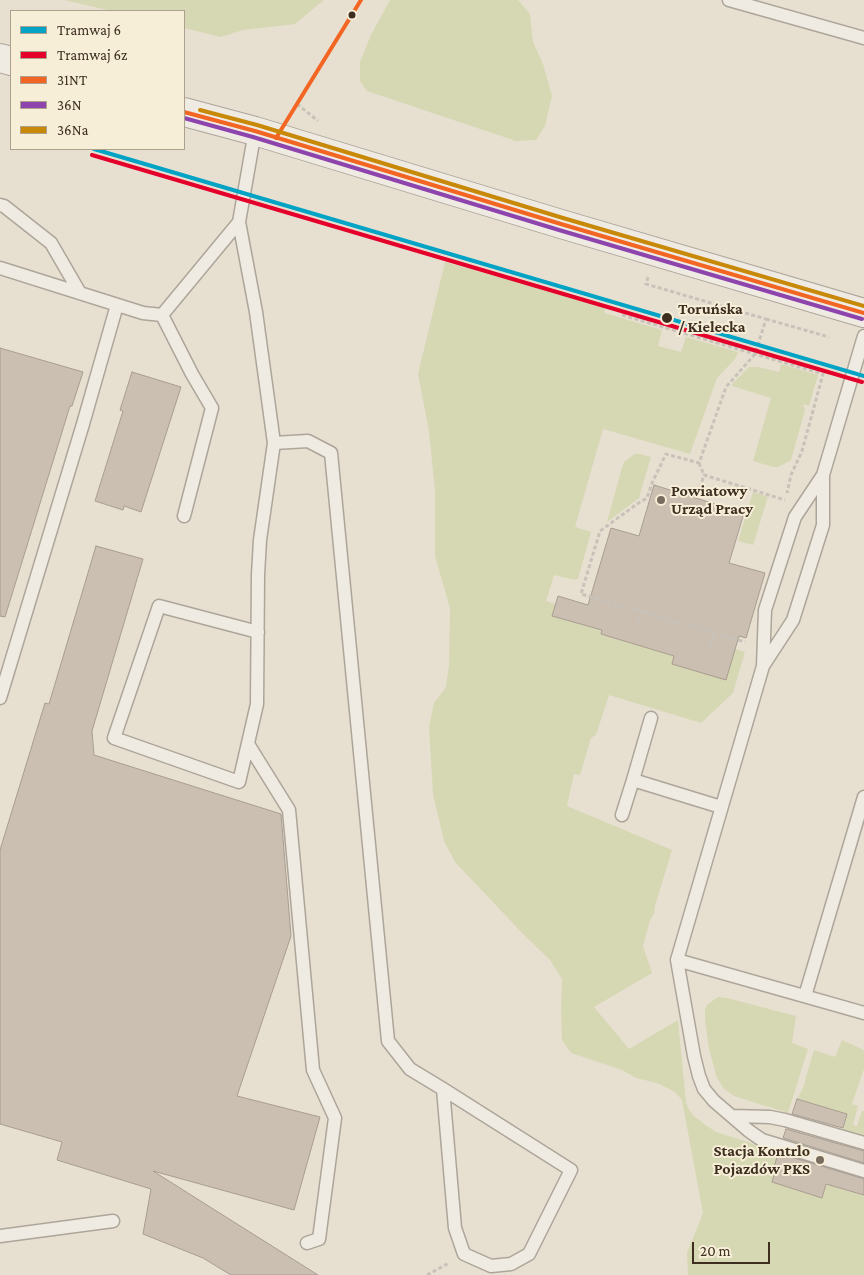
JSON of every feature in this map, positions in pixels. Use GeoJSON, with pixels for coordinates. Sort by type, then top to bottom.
{"type":"FeatureCollection","features":[{"type":"Feature","properties":{"kind":"street"},"geometry":{"type":"LineString","coordinates":[[185,112],[255,131],[864,313]]}},
{"type":"Feature","properties":{"kind":"lane"},"geometry":{"type":"LineString","coordinates":[[729,0],[864,38]]}},
{"type":"Feature","properties":{"kind":"lane"},"geometry":{"type":"LineString","coordinates":[[255,131],[239,222],[256,312],[274,443],[260,540],[257,704],[248,744],[238,782],[114,738],[159,606],[258,632]]}},
{"type":"Feature","properties":{"kind":"lane"},"geometry":{"type":"LineString","coordinates":[[0,205],[4,206],[50,243],[80,293]]}},
{"type":"Feature","properties":{"kind":"lane"},"geometry":{"type":"LineString","coordinates":[[162,315],[239,222]]}},
{"type":"Feature","properties":{"kind":"lane"},"geometry":{"type":"LineString","coordinates":[[0,268],[143,313],[162,315]]}},
{"type":"Feature","properties":{"kind":"lane"},"geometry":{"type":"LineString","coordinates":[[0,698],[117,305]]}},
{"type":"Feature","properties":{"kind":"lane"},"geometry":{"type":"LineString","coordinates":[[162,315],[192,374],[212,408],[184,516]]}},
{"type":"Feature","properties":{"kind":"lane"},"geometry":{"type":"LineString","coordinates":[[763,666],[793,620],[823,525],[823,475],[864,336]]}},
{"type":"Feature","properties":{"kind":"lane"},"geometry":{"type":"LineString","coordinates":[[274,443],[308,441],[331,453],[388,1041],[410,1069],[443,1089],[571,1170],[529,1254],[511,1264],[491,1266],[464,1254],[455,1228],[443,1089]]}},
{"type":"Feature","properties":{"kind":"lane"},"geometry":{"type":"LineString","coordinates":[[823,475],[795,517],[765,610],[763,666],[677,960],[699,1076],[704,1089],[714,1101],[762,1140],[864,1171]]}},
{"type":"Feature","properties":{"kind":"lane"},"geometry":{"type":"LineString","coordinates":[[622,815],[651,718]]}},
{"type":"Feature","properties":{"kind":"lane"},"geometry":{"type":"LineString","coordinates":[[248,744],[289,810],[313,1070],[336,1118],[318,1238],[307,1243]]}},
{"type":"Feature","properties":{"kind":"lane"},"geometry":{"type":"LineString","coordinates":[[633,780],[721,807]]}},
{"type":"Feature","properties":{"kind":"lane"},"geometry":{"type":"LineString","coordinates":[[805,996],[864,797]]}},
{"type":"Feature","properties":{"kind":"lane"},"geometry":{"type":"LineString","coordinates":[[677,960],[864,1013]]}},
{"type":"Feature","properties":{"kind":"lane"},"geometry":{"type":"LineString","coordinates":[[732,1116],[770,1117],[785,1120],[864,1144]]}},
{"type":"Feature","properties":{"kind":"lane"},"geometry":{"type":"LineString","coordinates":[[0,1236],[113,1222]]}},
{"type":"Feature","properties":{"kind":"path"},"geometry":{"type":"LineString","coordinates":[[297,104],[318,121]]}},
{"type":"Feature","properties":{"kind":"path"},"geometry":{"type":"LineString","coordinates":[[656,252],[646,284],[829,337]]}},
{"type":"Feature","properties":{"kind":"path"},"geometry":{"type":"LineString","coordinates":[[622,315],[823,374],[802,450],[791,475],[783,508]]}},
{"type":"Feature","properties":{"kind":"path"},"geometry":{"type":"LineString","coordinates":[[698,494],[704,475],[698,462],[726,387],[755,354],[766,319]]}},
{"type":"Feature","properties":{"kind":"path"},"geometry":{"type":"LineString","coordinates":[[698,462],[666,454],[647,498],[600,531],[581,594],[748,643]]}},
{"type":"Feature","properties":{"kind":"path"},"geometry":{"type":"LineString","coordinates":[[704,475],[785,500]]}},
{"type":"Feature","properties":{"kind":"path"},"geometry":{"type":"LineString","coordinates":[[638,620],[642,612]]}},
{"type":"Feature","properties":{"kind":"path"},"geometry":{"type":"LineString","coordinates":[[708,651],[714,633]]}},
{"type":"Feature","properties":{"kind":"green space"},"geometry":{"type":"Polygon","coordinates":[[[64,0],[324,0],[295,24],[243,30],[221,37],[185,28],[185,10],[108,10],[64,0]]]}},
{"type":"Feature","properties":{"kind":"green space"},"geometry":{"type":"Polygon","coordinates":[[[390,0],[518,0],[530,14],[533,42],[543,64],[552,96],[545,126],[536,140],[516,141],[367,91],[360,81],[360,62],[371,35],[390,0]]]}},
{"type":"Feature","properties":{"kind":"green space"},"geometry":{"type":"Polygon","coordinates":[[[445,262],[594,303],[604,307],[605,313],[662,330],[658,346],[681,352],[686,337],[738,352],[735,359],[717,378],[690,454],[603,429],[575,527],[591,532],[578,579],[554,575],[546,601],[555,604],[552,616],[602,630],[601,634],[674,656],[672,664],[714,642],[745,652],[733,693],[701,723],[609,695],[596,735],[591,738],[580,775],[574,774],[567,806],[672,850],[643,946],[652,973],[594,1007],[629,1049],[678,1020],[686,1103],[689,1110],[716,1132],[779,1152],[772,1182],[822,1197],[826,1184],[864,1195],[864,1275],[688,1275],[687,1253],[703,1213],[682,1100],[675,1092],[657,1083],[636,1078],[622,1070],[571,1053],[562,1040],[562,979],[550,960],[455,862],[444,841],[433,794],[429,727],[434,703],[446,687],[449,665],[450,608],[435,556],[435,491],[429,431],[418,374],[445,262]]]}},
{"type":"Feature","properties":{"kind":"green space"},"geometry":{"type":"Polygon","coordinates":[[[781,364],[818,375],[809,406],[803,404],[805,410],[791,460],[778,467],[773,467],[753,461],[771,398],[732,386],[749,367],[779,372],[781,364]]]}},
{"type":"Feature","properties":{"kind":"green space"},"geometry":{"type":"Polygon","coordinates":[[[635,454],[651,457],[639,498],[607,522],[622,467],[625,461],[635,454]]]}},
{"type":"Feature","properties":{"kind":"green space"},"geometry":{"type":"Polygon","coordinates":[[[753,492],[768,497],[753,545],[738,541],[753,492]]]}},
{"type":"Feature","properties":{"kind":"green space"},"geometry":{"type":"Polygon","coordinates":[[[718,997],[796,1016],[792,1043],[808,1049],[788,1113],[734,1096],[724,1089],[717,1078],[709,1049],[705,1009],[708,1004],[718,997]]]}},
{"type":"Feature","properties":{"kind":"green space"},"geometry":{"type":"Polygon","coordinates":[[[842,1040],[864,1050],[864,1069],[852,1104],[858,1106],[853,1125],[857,1126],[862,1111],[864,1111],[864,1139],[842,1133],[847,1114],[797,1099],[803,1088],[814,1050],[835,1057],[842,1040]]]}},
{"type":"Feature","properties":{"kind":"building"},"geometry":{"type":"Polygon","coordinates":[[[0,348],[83,372],[72,406],[70,406],[5,617],[0,616],[0,348]]]}},
{"type":"Feature","properties":{"kind":"building"},"geometry":{"type":"Polygon","coordinates":[[[132,372],[181,387],[141,512],[124,506],[123,510],[95,501],[123,411],[120,410],[132,372]]]}},
{"type":"Feature","properties":{"kind":"building"},"geometry":{"type":"Polygon","coordinates":[[[654,485],[744,513],[729,563],[765,573],[746,638],[739,636],[726,680],[672,664],[674,656],[601,634],[602,630],[552,616],[558,596],[588,605],[611,528],[639,536],[654,485]]]}},
{"type":"Feature","properties":{"kind":"building"},"geometry":{"type":"Polygon","coordinates":[[[96,546],[143,559],[92,731],[94,755],[281,814],[291,936],[237,1096],[320,1117],[294,1210],[153,1171],[318,1275],[231,1275],[203,1258],[143,1234],[151,1189],[57,1160],[62,1142],[0,1124],[0,850],[45,703],[49,704],[96,546]]]}},
{"type":"Feature","properties":{"kind":"building"},"geometry":{"type":"Polygon","coordinates":[[[797,1099],[847,1114],[843,1128],[792,1114],[797,1099]]]}},
{"type":"Feature","properties":{"kind":"building"},"geometry":{"type":"Polygon","coordinates":[[[786,1129],[864,1151],[864,1163],[783,1138],[786,1129]]]}},
{"type":"Feature","properties":{"kind":"building"},"geometry":{"type":"Polygon","coordinates":[[[778,1153],[864,1179],[864,1195],[826,1184],[822,1198],[772,1182],[778,1153]]]}},
{"type":"Feature","properties":{"kind":"tram line","name":"6"},"geometry":{"type":"LineString","coordinates":[[97,150],[864,376]]}},
{"type":"Feature","properties":{"kind":"tram line","name":"6z"},"geometry":{"type":"LineString","coordinates":[[92,155],[862,382]]}},
{"type":"Feature","properties":{"kind":"transit line","name":"31NT"},"geometry":{"type":"LineString","coordinates":[[276,138],[361,0]]}},
{"type":"Feature","properties":{"kind":"transit line","name":"36Na"},"geometry":{"type":"LineString","coordinates":[[200,110],[257,125],[563,218],[864,306]]}},
{"type":"Feature","properties":{"kind":"transit line","name":"31NT"},"geometry":{"type":"LineString","coordinates":[[185,112],[255,131],[864,313]]}},
{"type":"Feature","properties":{"kind":"transit line","name":"36N"},"geometry":{"type":"LineString","coordinates":[[185,118],[862,319]]}},
{"type":"Feature","properties":{"kind":"place","name":"Toruńska / Kielecka"},"geometry":{"type":"Point","coordinates":[667,318]}},
{"type":"Feature","properties":{"kind":"place","name":"Powiatowy Urząd Pracy"},"geometry":{"type":"Point","coordinates":[661,500]}},
{"type":"Feature","properties":{"kind":"place","name":"Stacja Kontrlo Pojazdów PKS"},"geometry":{"type":"Point","coordinates":[820,1160]}}]}
